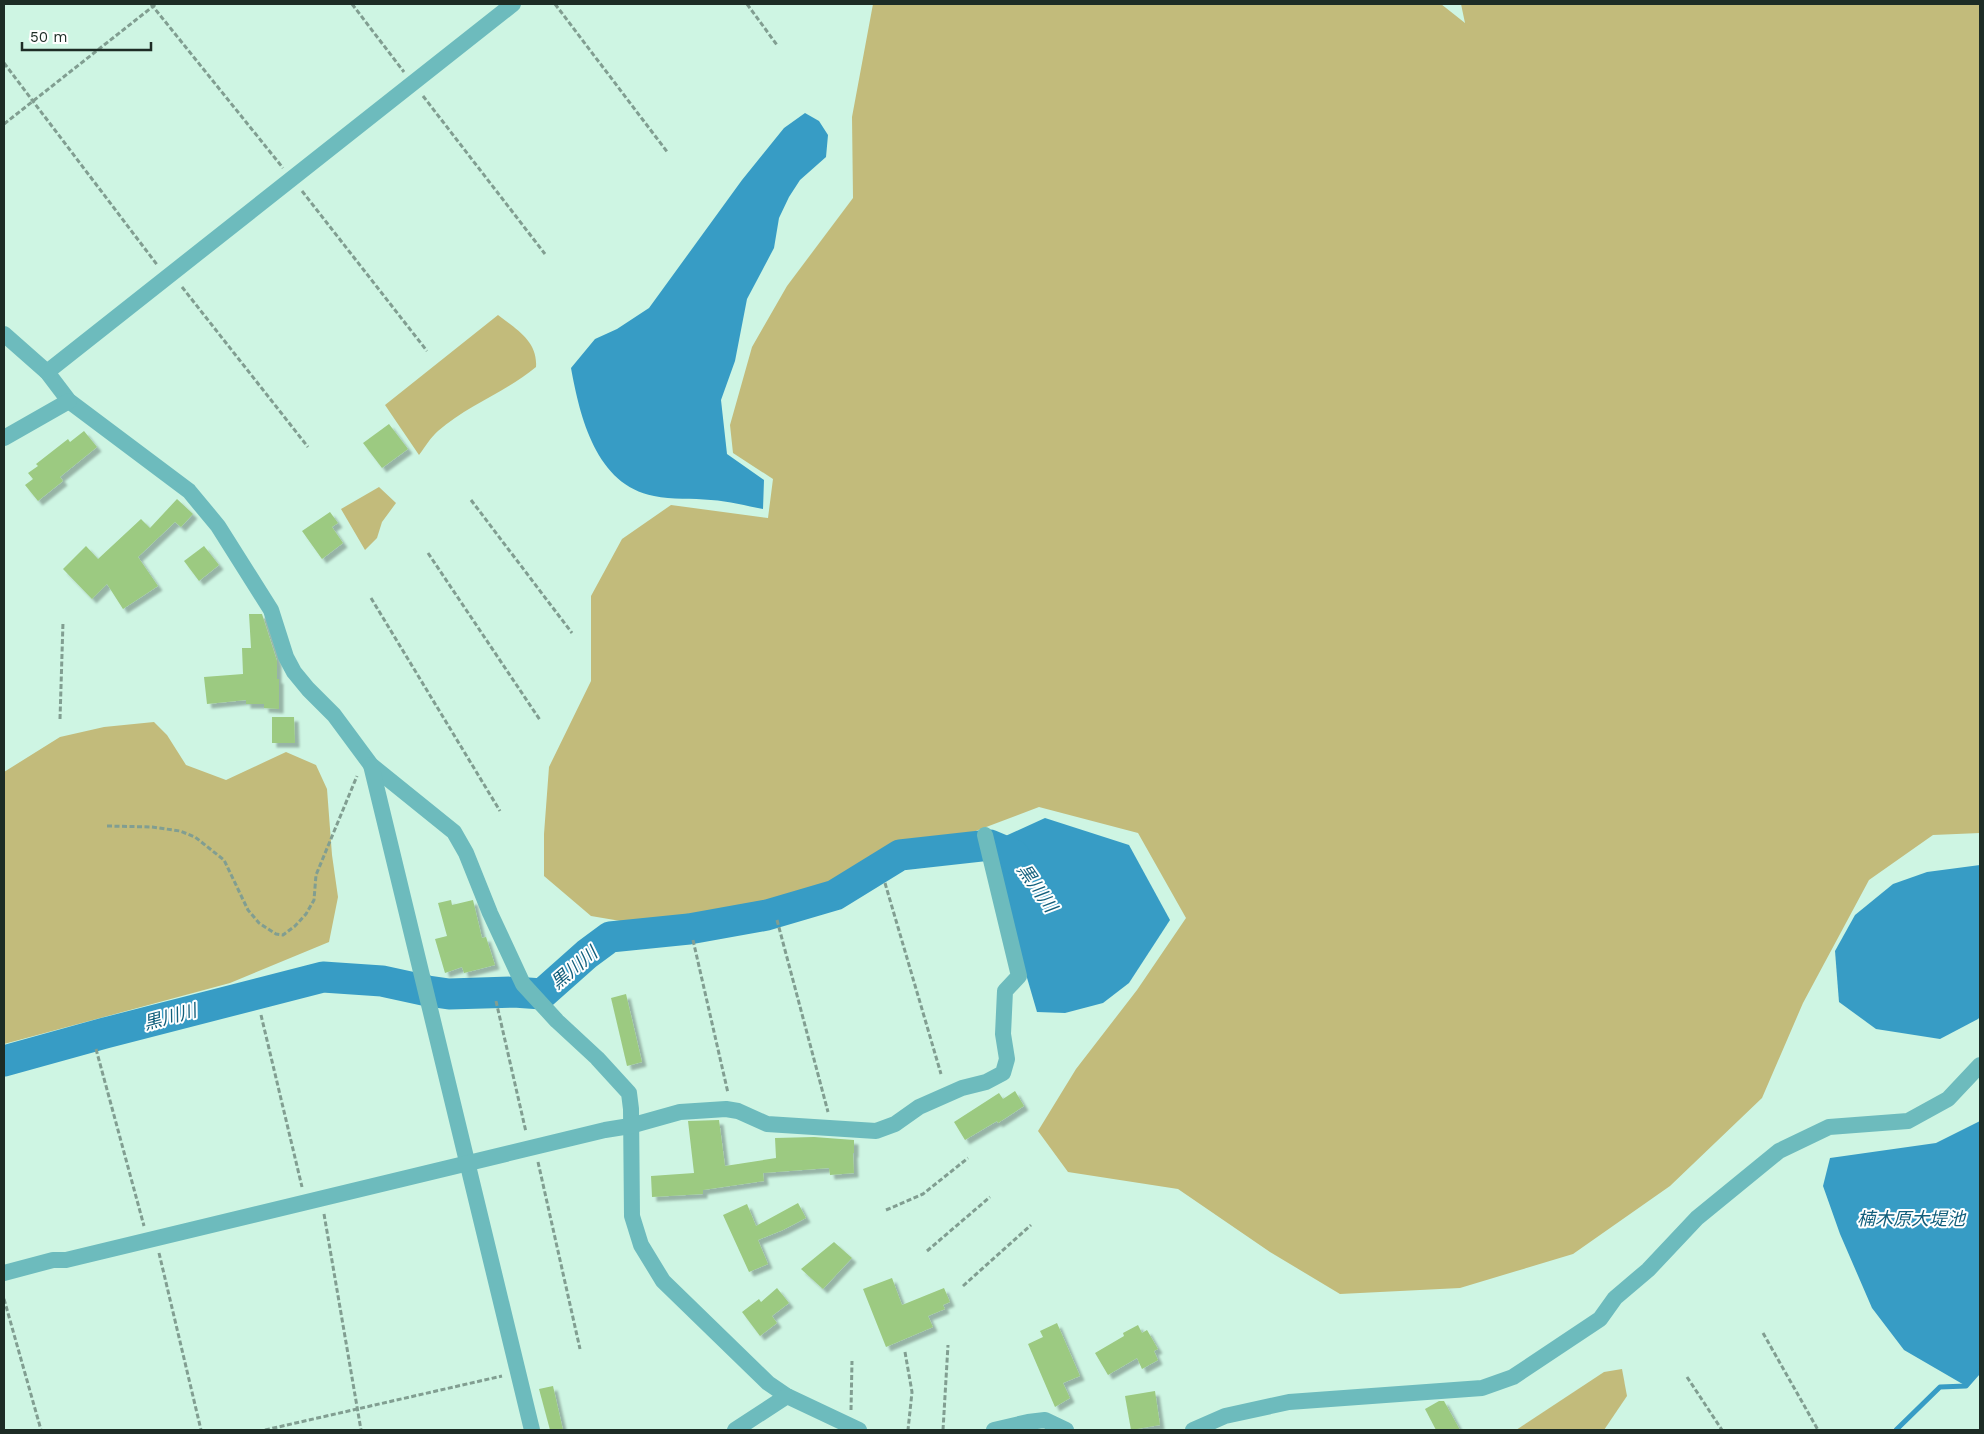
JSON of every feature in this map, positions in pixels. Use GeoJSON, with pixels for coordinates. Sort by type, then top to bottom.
{"type":"FeatureCollection","features":[{"type":"Feature","properties":{"kind":"street"},"geometry":{"type":"LineString","coordinates":[[47,372],[514,4]]}},
{"type":"Feature","properties":{"kind":"street"},"geometry":{"type":"LineString","coordinates":[[4,334],[47,372],[69,401],[189,490],[218,526],[271,610],[286,657],[294,672],[334,715],[368,761],[411,799],[454,832],[466,853],[490,914],[523,984],[629,1093],[631,1109],[632,1216],[641,1245],[663,1281],[768,1383],[787,1396],[855,1425]]}},
{"type":"Feature","properties":{"kind":"street"},"geometry":{"type":"LineString","coordinates":[[4,438],[69,401]]}},
{"type":"Feature","properties":{"kind":"street"},"geometry":{"type":"LineString","coordinates":[[368,761],[532,1430]]}},
{"type":"Feature","properties":{"kind":"street"},"geometry":{"type":"LineString","coordinates":[[4,1273],[53,1260],[76,1258],[604,1130],[630,1126],[680,1112],[726,1109],[738,1111],[767,1124],[876,1131],[895,1124],[919,1107],[962,1088],[986,1082],[1003,1073],[1007,1059],[1003,1034],[1005,991],[1019,976],[985,835]]}},
{"type":"Feature","properties":{"kind":"street"},"geometry":{"type":"LineString","coordinates":[[1193,1430],[1225,1416],[1289,1402],[1482,1388],[1513,1378],[1600,1319],[1615,1298],[1648,1270],[1697,1218],[1779,1151],[1829,1127],[1908,1121],[1948,1099],[1980,1065]]}},
{"type":"Feature","properties":{"kind":"street"},"geometry":{"type":"LineString","coordinates":[[735,1430],[787,1396]]}},
{"type":"Feature","properties":{"kind":"street"},"geometry":{"type":"LineString","coordinates":[[994,1430],[1046,1420],[1066,1430]]}},
{"type":"Feature","properties":{"kind":"path"},"geometry":{"type":"LineString","coordinates":[[352,4],[406,74]]}},
{"type":"Feature","properties":{"kind":"path"},"geometry":{"type":"LineString","coordinates":[[555,4],[668,153]]}},
{"type":"Feature","properties":{"kind":"path"},"geometry":{"type":"LineString","coordinates":[[747,4],[777,44]]}},
{"type":"Feature","properties":{"kind":"path"},"geometry":{"type":"LineString","coordinates":[[4,124],[153,5],[284,170]]}},
{"type":"Feature","properties":{"kind":"path"},"geometry":{"type":"LineString","coordinates":[[4,63],[160,268]]}},
{"type":"Feature","properties":{"kind":"path"},"geometry":{"type":"LineString","coordinates":[[422,95],[545,254]]}},
{"type":"Feature","properties":{"kind":"path"},"geometry":{"type":"LineString","coordinates":[[302,191],[427,351]]}},
{"type":"Feature","properties":{"kind":"path"},"geometry":{"type":"LineString","coordinates":[[182,287],[308,447]]}},
{"type":"Feature","properties":{"kind":"path"},"geometry":{"type":"LineString","coordinates":[[471,500],[572,633]]}},
{"type":"Feature","properties":{"kind":"path"},"geometry":{"type":"LineString","coordinates":[[428,553],[540,720]]}},
{"type":"Feature","properties":{"kind":"path"},"geometry":{"type":"LineString","coordinates":[[371,598],[500,811]]}},
{"type":"Feature","properties":{"kind":"path"},"geometry":{"type":"LineString","coordinates":[[60,719],[63,622]]}},
{"type":"Feature","properties":{"kind":"path"},"geometry":{"type":"LineString","coordinates":[[107,826],[158,827],[180,830],[195,837],[224,860],[248,910],[259,923],[276,934],[282,935],[301,920],[314,900],[316,875],[368,761]]}},
{"type":"Feature","properties":{"kind":"path"},"geometry":{"type":"LineString","coordinates":[[885,883],[941,1074]]}},
{"type":"Feature","properties":{"kind":"path"},"geometry":{"type":"LineString","coordinates":[[777,920],[828,1113]]}},
{"type":"Feature","properties":{"kind":"path"},"geometry":{"type":"LineString","coordinates":[[693,940],[729,1101]]}},
{"type":"Feature","properties":{"kind":"path"},"geometry":{"type":"LineString","coordinates":[[496,1001],[528,1140]]}},
{"type":"Feature","properties":{"kind":"path"},"geometry":{"type":"LineString","coordinates":[[261,1015],[303,1192]]}},
{"type":"Feature","properties":{"kind":"path"},"geometry":{"type":"LineString","coordinates":[[96,1048],[144,1229]]}},
{"type":"Feature","properties":{"kind":"path"},"geometry":{"type":"LineString","coordinates":[[886,1210],[923,1194],[968,1158]]}},
{"type":"Feature","properties":{"kind":"path"},"geometry":{"type":"LineString","coordinates":[[537,1160],[580,1349]]}},
{"type":"Feature","properties":{"kind":"path"},"geometry":{"type":"LineString","coordinates":[[926,1251],[990,1198]]}},
{"type":"Feature","properties":{"kind":"path"},"geometry":{"type":"LineString","coordinates":[[323,1206],[360,1430]]}},
{"type":"Feature","properties":{"kind":"path"},"geometry":{"type":"LineString","coordinates":[[963,1286],[1031,1225]]}},
{"type":"Feature","properties":{"kind":"path"},"geometry":{"type":"LineString","coordinates":[[158,1246],[201,1430]]}},
{"type":"Feature","properties":{"kind":"path"},"geometry":{"type":"LineString","coordinates":[[4,1299],[42,1430]]}},
{"type":"Feature","properties":{"kind":"path"},"geometry":{"type":"LineString","coordinates":[[1763,1333],[1818,1430]]}},
{"type":"Feature","properties":{"kind":"path"},"geometry":{"type":"LineString","coordinates":[[943,1430],[948,1345]]}},
{"type":"Feature","properties":{"kind":"path"},"geometry":{"type":"LineString","coordinates":[[905,1352],[912,1392],[908,1430]]}},
{"type":"Feature","properties":{"kind":"path"},"geometry":{"type":"LineString","coordinates":[[852,1361],[855,1425]]}},
{"type":"Feature","properties":{"kind":"path"},"geometry":{"type":"LineString","coordinates":[[265,1430],[505,1375]]}},
{"type":"Feature","properties":{"kind":"path"},"geometry":{"type":"LineString","coordinates":[[1687,1377],[1722,1430]]}},
{"type":"Feature","properties":{"kind":"shaded area"},"geometry":{"type":"Polygon","coordinates":[[[873,4],[1441,4],[1465,23],[1461,4],[1980,4],[1980,833],[1933,835],[1869,880],[1803,1003],[1762,1098],[1670,1186],[1573,1254],[1460,1288],[1340,1294],[1270,1252],[1178,1189],[1068,1172],[1038,1131],[1076,1069],[1137,990],[1186,918],[1138,833],[1039,807],[965,835],[901,842],[842,885],[748,908],[656,927],[591,916],[544,876],[544,834],[549,767],[591,681],[591,596],[622,539],[671,505],[768,518],[773,479],[733,453],[730,425],[752,347],[787,286],[853,198],[852,117],[873,4]]]}},
{"type":"Feature","properties":{"kind":"shaded area"},"geometry":{"type":"Polygon","coordinates":[[[498,315],[530,343],[536,358],[536,367],[435,433],[419,455],[385,405],[498,315]]]}},
{"type":"Feature","properties":{"kind":"shaded area"},"geometry":{"type":"Polygon","coordinates":[[[379,487],[396,503],[382,522],[377,538],[365,550],[341,509],[379,487]]]}},
{"type":"Feature","properties":{"kind":"shaded area"},"geometry":{"type":"Polygon","coordinates":[[[154,722],[167,735],[186,765],[226,780],[286,752],[316,765],[327,789],[332,855],[338,897],[329,942],[230,983],[4,1044],[4,772],[60,737],[104,727],[154,722]]]}},
{"type":"Feature","properties":{"kind":"shaded area"},"geometry":{"type":"Polygon","coordinates":[[[1622,1369],[1627,1396],[1604,1430],[1516,1430],[1604,1372],[1622,1369]]]}},
{"type":"Feature","properties":{"kind":"water"},"geometry":{"type":"Polygon","coordinates":[[[805,113],[819,121],[828,135],[826,157],[800,180],[779,218],[774,248],[747,299],[735,361],[721,400],[727,454],[764,480],[763,509],[731,502],[654,496],[634,489],[618,478],[605,464],[594,446],[580,407],[571,368],[595,339],[617,329],[649,308],[742,180],[784,128],[805,113]]]}},
{"type":"Feature","properties":{"kind":"water"},"geometry":{"type":"Polygon","coordinates":[[[1045,818],[1129,845],[1170,920],[1129,983],[1103,1003],[1065,1013],[1037,1012],[988,844],[1045,818]]]}},
{"type":"Feature","properties":{"kind":"water"},"geometry":{"type":"Polygon","coordinates":[[[1980,865],[1980,1017],[1978,1019],[1940,1039],[1876,1029],[1839,1002],[1835,951],[1855,915],[1893,884],[1927,872],[1980,865]]]}},
{"type":"Feature","properties":{"kind":"water","name":"楠木原大堤池"},"geometry":{"type":"Polygon","coordinates":[[[1980,1121],[1980,1370],[1966,1386],[1904,1350],[1872,1308],[1840,1234],[1823,1186],[1830,1158],[1936,1143],[1980,1121]]]}},
{"type":"Feature","properties":{"kind":"building"},"geometry":{"type":"Polygon","coordinates":[[[389,424],[408,449],[382,468],[363,443],[389,424]]]}},
{"type":"Feature","properties":{"kind":"building"},"geometry":{"type":"Polygon","coordinates":[[[84,431],[97,447],[60,477],[63,481],[38,501],[25,485],[33,479],[28,473],[38,466],[36,464],[68,439],[70,442],[84,431]]]}},
{"type":"Feature","properties":{"kind":"building"},"geometry":{"type":"Polygon","coordinates":[[[177,499],[193,514],[181,527],[175,522],[138,557],[158,586],[123,609],[107,584],[92,599],[63,569],[86,546],[98,559],[141,519],[150,528],[177,499]]]}},
{"type":"Feature","properties":{"kind":"building"},"geometry":{"type":"Polygon","coordinates":[[[330,512],[338,523],[332,527],[343,543],[322,559],[302,531],[330,512]]]}},
{"type":"Feature","properties":{"kind":"building"},"geometry":{"type":"Polygon","coordinates":[[[204,546],[219,565],[199,581],[184,561],[204,546]]]}},
{"type":"Feature","properties":{"kind":"building"},"geometry":{"type":"Polygon","coordinates":[[[249,614],[262,614],[277,661],[279,709],[264,708],[264,704],[246,704],[246,700],[207,704],[204,677],[243,674],[242,648],[251,648],[249,614]]]}},
{"type":"Feature","properties":{"kind":"building"},"geometry":{"type":"Polygon","coordinates":[[[272,717],[294,717],[295,743],[272,743],[272,717]]]}},
{"type":"Feature","properties":{"kind":"building"},"geometry":{"type":"Polygon","coordinates":[[[451,900],[452,905],[473,900],[482,938],[486,937],[495,965],[464,973],[462,967],[445,973],[435,939],[447,936],[438,903],[451,900]]]}},
{"type":"Feature","properties":{"kind":"building"},"geometry":{"type":"Polygon","coordinates":[[[626,994],[642,1062],[627,1066],[611,998],[626,994]]]}},
{"type":"Feature","properties":{"kind":"building"},"geometry":{"type":"Polygon","coordinates":[[[1015,1091],[1024,1106],[998,1123],[997,1121],[965,1140],[954,1122],[999,1093],[1003,1099],[1015,1091]]]}},
{"type":"Feature","properties":{"kind":"building"},"geometry":{"type":"Polygon","coordinates":[[[719,1120],[725,1166],[776,1158],[775,1138],[814,1137],[854,1140],[854,1173],[830,1175],[829,1168],[763,1173],[764,1181],[703,1190],[703,1194],[652,1197],[651,1176],[694,1173],[688,1121],[719,1120]]]}},
{"type":"Feature","properties":{"kind":"building"},"geometry":{"type":"Polygon","coordinates":[[[798,1203],[806,1218],[758,1240],[768,1264],[749,1272],[723,1215],[747,1204],[756,1226],[798,1203]]]}},
{"type":"Feature","properties":{"kind":"building"},"geometry":{"type":"Polygon","coordinates":[[[834,1242],[852,1258],[823,1289],[801,1269],[834,1242]]]}},
{"type":"Feature","properties":{"kind":"building"},"geometry":{"type":"Polygon","coordinates":[[[892,1278],[902,1305],[944,1288],[950,1302],[943,1305],[945,1309],[928,1316],[933,1327],[886,1347],[863,1289],[892,1278]]]}},
{"type":"Feature","properties":{"kind":"building"},"geometry":{"type":"Polygon","coordinates":[[[777,1288],[789,1303],[772,1316],[777,1323],[760,1336],[742,1312],[759,1299],[761,1302],[777,1288]]]}},
{"type":"Feature","properties":{"kind":"building"},"geometry":{"type":"Polygon","coordinates":[[[1057,1323],[1080,1376],[1063,1383],[1070,1398],[1055,1407],[1028,1344],[1043,1337],[1040,1331],[1057,1323]]]}},
{"type":"Feature","properties":{"kind":"building"},"geometry":{"type":"Polygon","coordinates":[[[1138,1325],[1142,1333],[1147,1330],[1158,1349],[1154,1351],[1158,1360],[1142,1369],[1137,1358],[1108,1375],[1095,1353],[1124,1336],[1123,1333],[1138,1325]]]}},
{"type":"Feature","properties":{"kind":"building"},"geometry":{"type":"Polygon","coordinates":[[[553,1386],[563,1430],[550,1430],[539,1389],[553,1386]]]}},
{"type":"Feature","properties":{"kind":"building"},"geometry":{"type":"Polygon","coordinates":[[[1155,1391],[1160,1425],[1131,1430],[1125,1396],[1155,1391]]]}},
{"type":"Feature","properties":{"kind":"building"},"geometry":{"type":"Polygon","coordinates":[[[1439,1401],[1444,1401],[1460,1430],[1436,1430],[1425,1409],[1439,1401]]]}},
{"type":"Feature","properties":{"kind":"waterway","name":"黒川川"},"geometry":{"type":"LineString","coordinates":[[4,1061],[323,977],[382,981],[449,994],[514,992],[542,994],[587,954],[610,937],[689,929],[767,915],[835,895],[900,855],[990,845],[1014,855],[1017,860]]}},
{"type":"Feature","properties":{"kind":"waterway"},"geometry":{"type":"LineString","coordinates":[[1896,1430],[1940,1387],[1966,1386],[1980,1370]]}}]}
